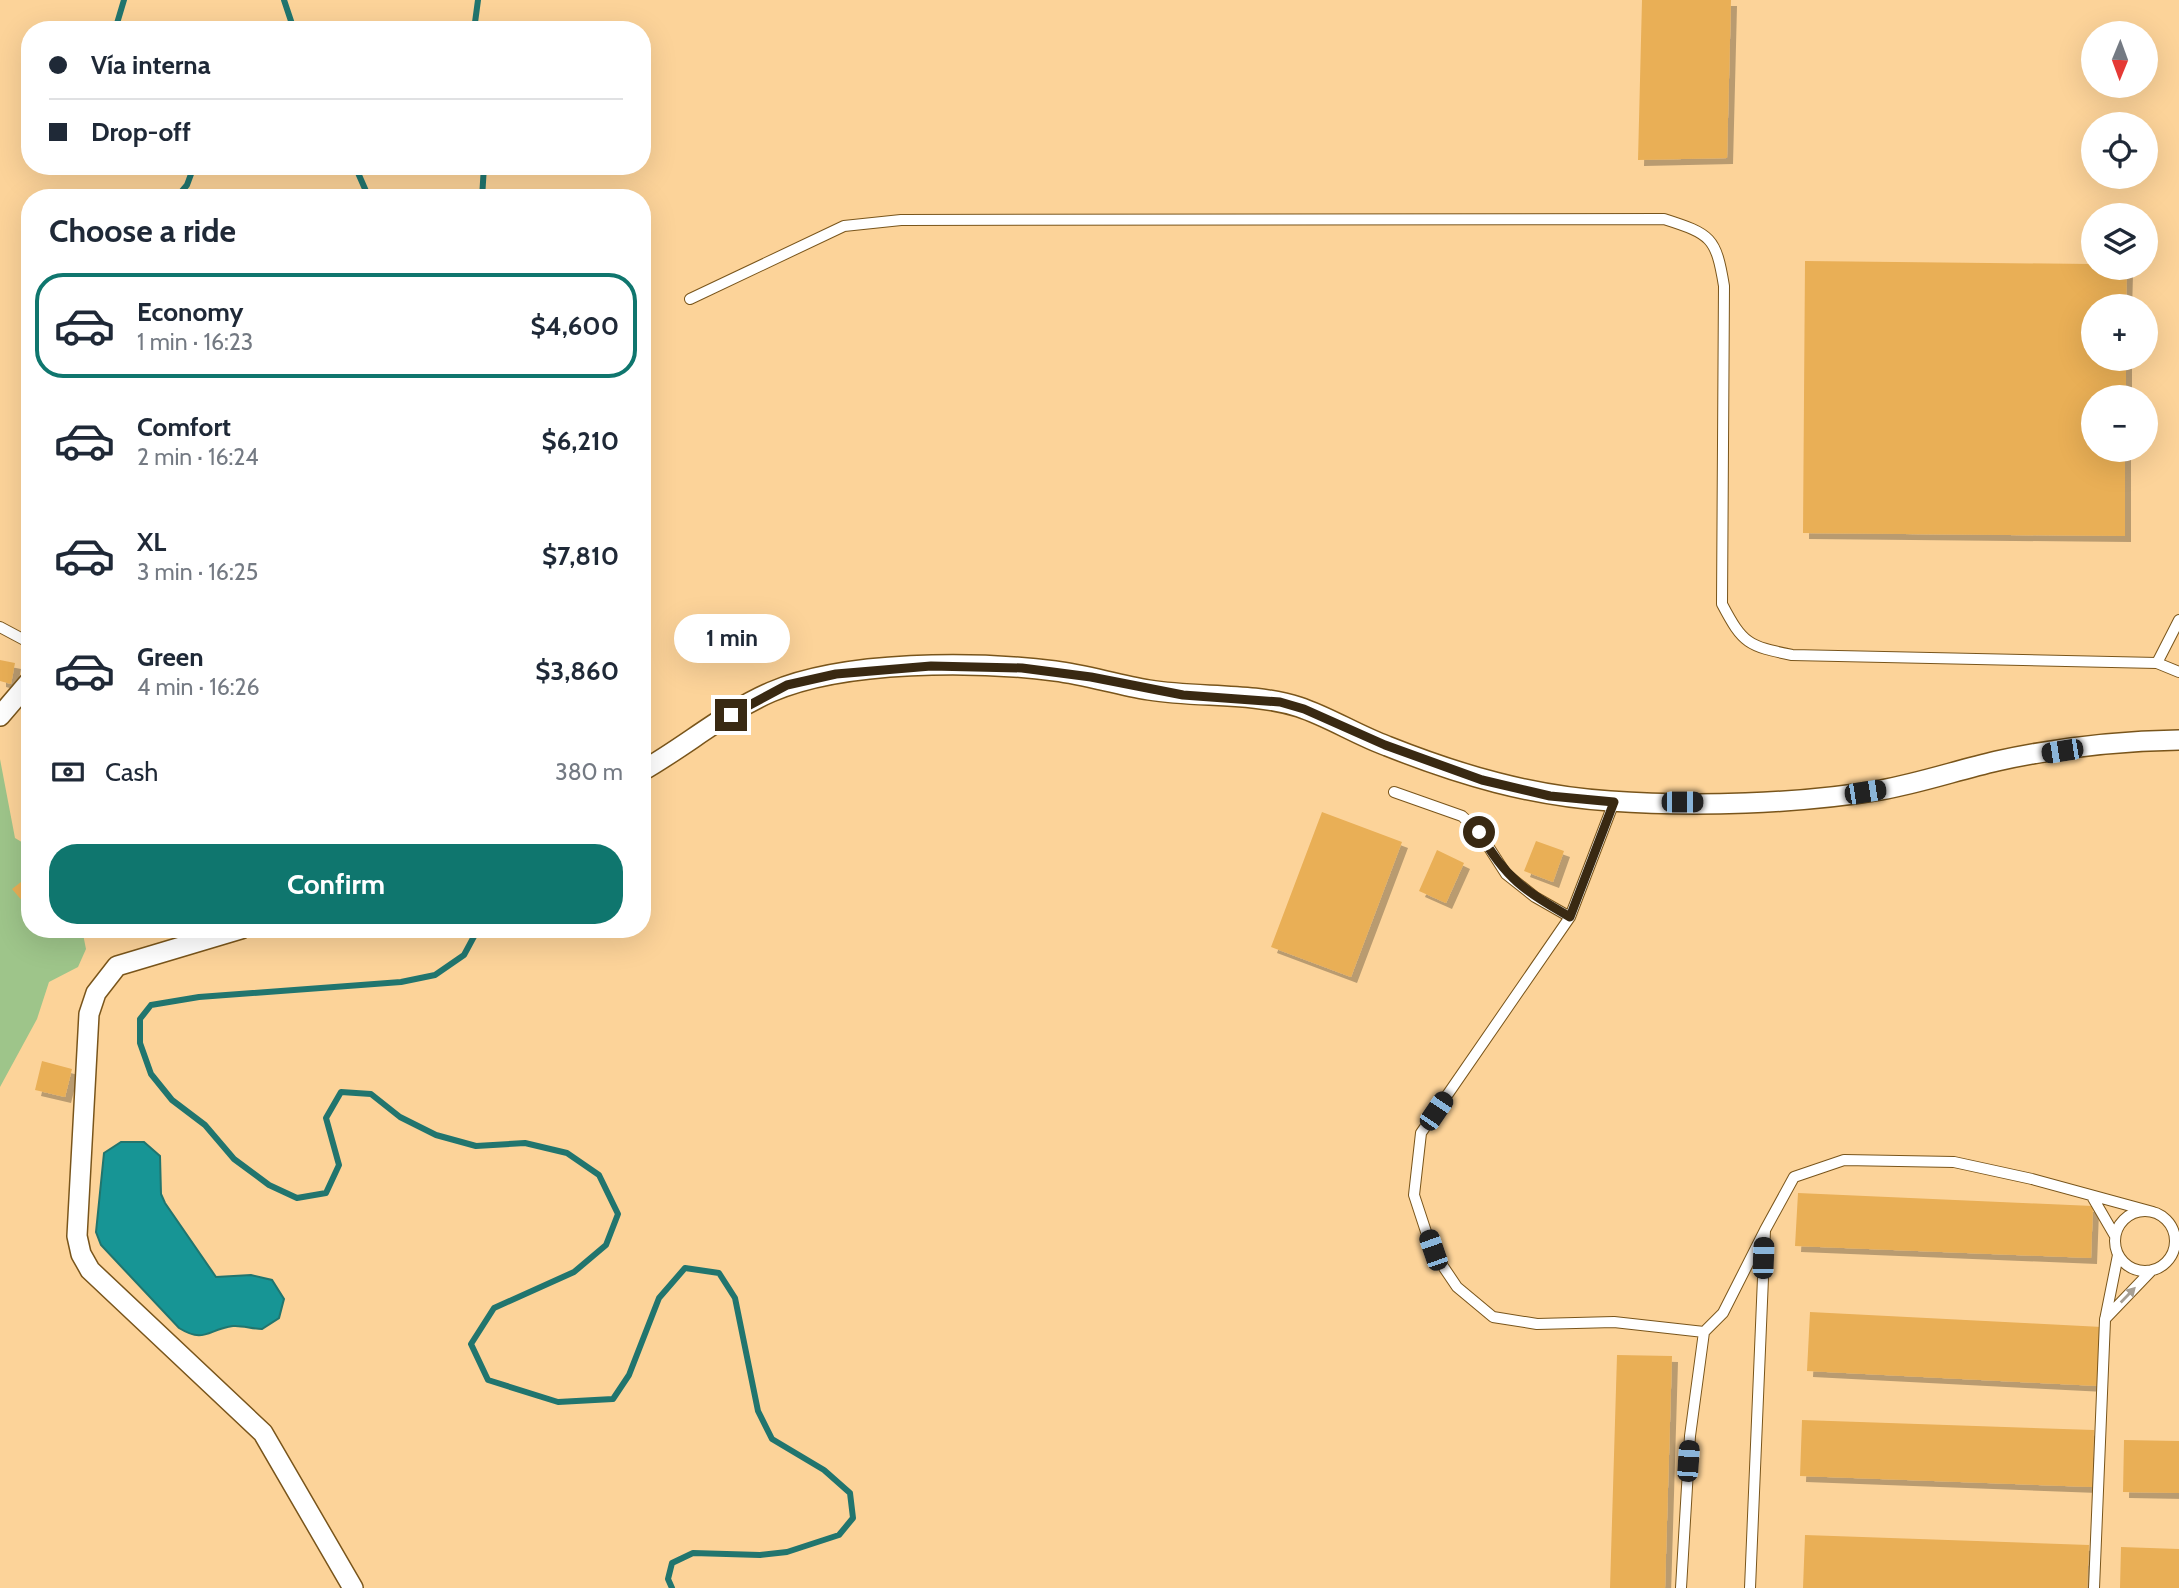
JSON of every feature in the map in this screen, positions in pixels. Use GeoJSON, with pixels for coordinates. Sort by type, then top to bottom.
{"type":"FeatureCollection","features":[{"type":"Feature","properties":{"kind":"street"},"geometry":{"type":"LineString","coordinates":[[651,765],[766,694],[806,680],[836,674],[931,666],[1022,668],[1091,677],[1183,695],[1280,702],[1304,709],[1385,745],[1482,780],[1550,796],[1614,802],[1705,802],[1850,795],[1914,783],[1998,761],[2084,747],[2179,740]]}},
{"type":"Feature","properties":{"kind":"street"},"geometry":{"type":"LineString","coordinates":[[0,716],[21,692]]}},
{"type":"Feature","properties":{"kind":"street"},"geometry":{"type":"LineString","coordinates":[[211,938],[117,966],[96,993],[89,1014],[77,1236],[81,1254],[90,1270],[262,1433],[353,1588]]}},
{"type":"Feature","properties":{"kind":"lane"},"geometry":{"type":"LineString","coordinates":[[690,299],[844,226],[901,220],[1664,219],[1703,232],[1719,254],[1724,286],[1722,604],[1738,635],[1759,649],[1792,655],[2157,663],[2179,672]]}},
{"type":"Feature","properties":{"kind":"lane"},"geometry":{"type":"LineString","coordinates":[[2157,663],[2179,620]]}},
{"type":"Feature","properties":{"kind":"lane"},"geometry":{"type":"LineString","coordinates":[[0,627],[21,638]]}},
{"type":"Feature","properties":{"kind":"lane"},"geometry":{"type":"LineString","coordinates":[[1394,792],[1462,816],[1479,832],[1506,874],[1535,897],[1570,917]]}},
{"type":"Feature","properties":{"kind":"lane"},"geometry":{"type":"LineString","coordinates":[[1614,802],[1570,917],[1421,1133],[1414,1195],[1433,1250],[1457,1287],[1493,1317],[1537,1324],[1614,1322],[1704,1332]]}},
{"type":"Feature","properties":{"kind":"lane"},"geometry":{"type":"LineString","coordinates":[[1681,1588],[1690,1436],[1704,1332],[1723,1313],[1794,1177],[1844,1160],[1954,1162],[2032,1179],[2153,1213],[2169,1224],[2179,1264]]}},
{"type":"Feature","properties":{"kind":"lane"},"geometry":{"type":"LineString","coordinates":[[2093,1198],[2115,1236],[2118,1255],[2105,1320],[2094,1588]]}},
{"type":"Feature","properties":{"kind":"lane"},"geometry":{"type":"LineString","coordinates":[[2115,1236],[2125,1218],[2134,1213],[2153,1213]]}},
{"type":"Feature","properties":{"kind":"lane"},"geometry":{"type":"LineString","coordinates":[[1750,1588],[1765,1230]]}},
{"type":"Feature","properties":{"kind":"lane"},"geometry":{"type":"LineString","coordinates":[[2105,1320],[2152,1270],[2168,1260],[2176,1245]]}},
{"type":"Feature","properties":{"kind":"lane"},"geometry":{"type":"LineString","coordinates":[[2118,1255],[2133,1269],[2152,1270]]}},
{"type":"Feature","properties":{"kind":"green space"},"geometry":{"type":"Polygon","coordinates":[[[0,759],[15,838],[21,842],[21,938],[84,938],[86,949],[78,967],[49,982],[37,1019],[0,1087],[0,759]]]}},
{"type":"Feature","properties":{"kind":"water"},"geometry":{"type":"Polygon","coordinates":[[[121,1142],[144,1142],[160,1156],[161,1194],[165,1203],[216,1277],[251,1275],[272,1280],[284,1299],[279,1318],[262,1329],[236,1326],[201,1335],[188,1333],[179,1328],[101,1245],[96,1232],[104,1153],[121,1142]]]}},
{"type":"Feature","properties":{"kind":"building"},"geometry":{"type":"Polygon","coordinates":[[[1642,0],[1731,0],[1727,158],[1638,160],[1642,0]]]}},
{"type":"Feature","properties":{"kind":"building"},"geometry":{"type":"Polygon","coordinates":[[[1805,261],[2081,264],[2081,280],[2127,280],[2126,294],[2081,294],[2081,371],[2126,371],[2126,385],[2081,385],[2081,462],[2125,462],[2125,536],[1803,533],[1805,261]]]}},
{"type":"Feature","properties":{"kind":"building"},"geometry":{"type":"Polygon","coordinates":[[[0,660],[15,663],[11,684],[0,681],[0,660]]]}},
{"type":"Feature","properties":{"kind":"building"},"geometry":{"type":"Polygon","coordinates":[[[1322,812],[1402,842],[1351,977],[1271,947],[1322,812]]]}},
{"type":"Feature","properties":{"kind":"building"},"geometry":{"type":"Polygon","coordinates":[[[1536,841],[1564,851],[1553,882],[1524,871],[1536,841]]]}},
{"type":"Feature","properties":{"kind":"building"},"geometry":{"type":"Polygon","coordinates":[[[1437,850],[1464,863],[1446,903],[1419,891],[1437,850]]]}},
{"type":"Feature","properties":{"kind":"building"},"geometry":{"type":"Polygon","coordinates":[[[21,882],[21,900],[12,889],[21,882]]]}},
{"type":"Feature","properties":{"kind":"building"},"geometry":{"type":"Polygon","coordinates":[[[42,1061],[72,1069],[65,1097],[35,1090],[42,1061]]]}},
{"type":"Feature","properties":{"kind":"building"},"geometry":{"type":"Polygon","coordinates":[[[1798,1193],[2093,1206],[2091,1258],[1795,1246],[1798,1193]]]}},
{"type":"Feature","properties":{"kind":"building"},"geometry":{"type":"Polygon","coordinates":[[[1810,1312],[2102,1327],[2099,1386],[1807,1371],[1810,1312]]]}},
{"type":"Feature","properties":{"kind":"building"},"geometry":{"type":"Polygon","coordinates":[[[1617,1355],[1672,1356],[1665,1588],[1610,1588],[1617,1355]]]}},
{"type":"Feature","properties":{"kind":"building"},"geometry":{"type":"Polygon","coordinates":[[[1802,1420],[2094,1430],[2092,1487],[1800,1476],[1802,1420]]]}},
{"type":"Feature","properties":{"kind":"building"},"geometry":{"type":"Polygon","coordinates":[[[2124,1440],[2179,1441],[2179,1493],[2123,1492],[2124,1440]]]}},
{"type":"Feature","properties":{"kind":"building"},"geometry":{"type":"Polygon","coordinates":[[[1805,1535],[2089,1545],[2087,1588],[1803,1588],[1805,1535]]]}},
{"type":"Feature","properties":{"kind":"building"},"geometry":{"type":"Polygon","coordinates":[[[2121,1547],[2179,1549],[2179,1588],[2120,1588],[2121,1547]]]}},
{"type":"Feature","properties":{"kind":"waterway"},"geometry":{"type":"LineString","coordinates":[[118,21],[124,0]]}},
{"type":"Feature","properties":{"kind":"waterway"},"geometry":{"type":"LineString","coordinates":[[284,0],[291,21]]}},
{"type":"Feature","properties":{"kind":"waterway"},"geometry":{"type":"LineString","coordinates":[[475,21],[478,0]]}},
{"type":"Feature","properties":{"kind":"waterway"},"geometry":{"type":"LineString","coordinates":[[184,189],[191,175]]}},
{"type":"Feature","properties":{"kind":"waterway"},"geometry":{"type":"LineString","coordinates":[[359,175],[365,189]]}},
{"type":"Feature","properties":{"kind":"waterway"},"geometry":{"type":"LineString","coordinates":[[483,175],[483,189]]}},
{"type":"Feature","properties":{"kind":"waterway"},"geometry":{"type":"LineString","coordinates":[[473,938],[464,955],[435,975],[401,982],[199,997],[151,1005],[140,1019],[140,1043],[151,1074],[172,1100],[205,1125],[234,1159],[269,1185],[297,1198],[326,1193],[339,1165],[326,1118],[341,1092],[371,1094],[400,1117],[436,1135],[476,1146],[525,1143],[567,1153],[599,1175],[618,1214],[606,1245],[574,1272],[494,1308],[471,1344],[488,1380],[558,1402],[613,1399],[629,1375],[659,1298],[685,1268],[719,1273],[735,1298],[758,1411],[772,1439],[824,1470],[850,1493],[853,1518],[839,1535],[787,1552],[760,1555],[693,1553],[672,1563],[668,1579],[672,1588]]}},
{"type":"Feature","properties":{"kind":"route"},"geometry":{"type":"LineString","coordinates":[[731,715],[787,685],[836,674],[931,666],[1057,671],[1183,695],[1280,702],[1304,709],[1385,745],[1482,780],[1519,791],[1614,802],[1570,917],[1535,897],[1506,874],[1479,832]]}}]}
